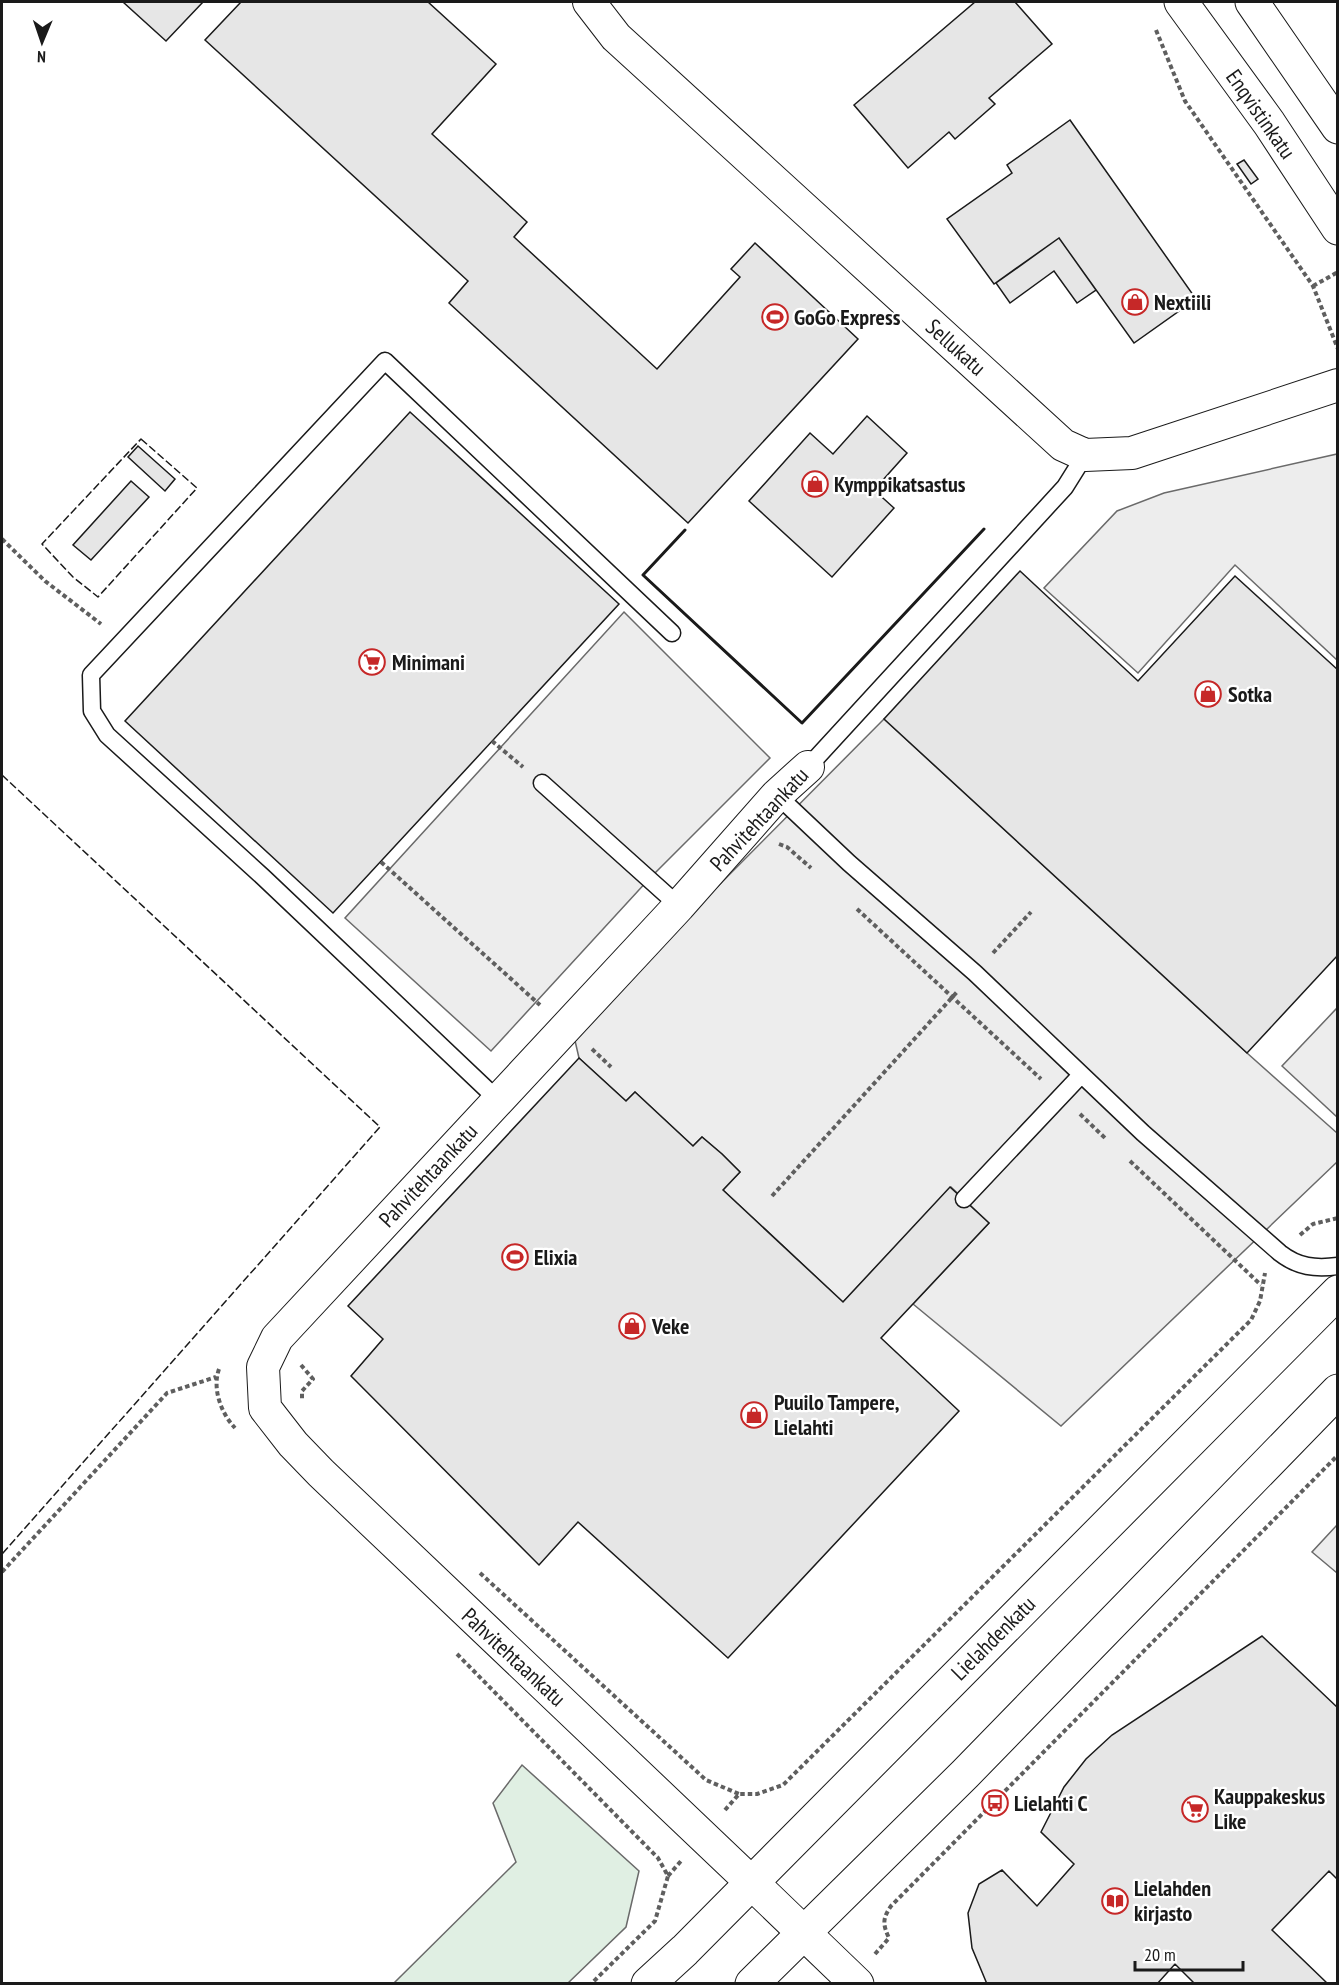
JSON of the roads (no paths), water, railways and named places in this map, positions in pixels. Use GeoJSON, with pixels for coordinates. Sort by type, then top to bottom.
{"type":"FeatureCollection","features":[{"type":"Feature","properties":{"kind":"main road","name":"Enqvistinkatu"},"geometry":{"type":"LineString","coordinates":[[1181,2],[1269,123],[1338,228]]}},
{"type":"Feature","properties":{"kind":"main road"},"geometry":{"type":"LineString","coordinates":[[1252,2],[1338,127]]}},
{"type":"Feature","properties":{"kind":"main road","name":"Lielahdenkatu"},"geometry":{"type":"LineString","coordinates":[[648,1983],[752,1882],[1338,1292]]}},
{"type":"Feature","properties":{"kind":"main road"},"geometry":{"type":"LineString","coordinates":[[752,1983],[965,1774],[1338,1391]]}},
{"type":"Feature","properties":{"kind":"main road"},"geometry":{"type":"LineString","coordinates":[[752,1882],[857,1983]]}},
{"type":"Feature","properties":{"kind":"street","name":"Sellukatu"},"geometry":{"type":"LineString","coordinates":[[589,2],[616,37],[829,232],[1063,445],[1085,455]]}},
{"type":"Feature","properties":{"kind":"street"},"geometry":{"type":"LineString","coordinates":[[1085,455],[1132,453],[1338,385]]}},
{"type":"Feature","properties":{"kind":"street","name":"Pahvitehtaankatu"},"geometry":{"type":"LineString","coordinates":[[752,1882],[292,1444],[265,1408],[263,1367],[277,1338],[679,906],[777,795],[808,767]]}},
{"type":"Feature","properties":{"kind":"lane"},"geometry":{"type":"LineString","coordinates":[[498,1100],[263,877],[107,735],[92,711],[91,675],[385,361],[672,633]]}},
{"type":"Feature","properties":{"kind":"lane","name":"Pahvitehtaankatu"},"geometry":{"type":"LineString","coordinates":[[808,767],[1065,487],[1085,455]]}},
{"type":"Feature","properties":{"kind":"lane"},"geometry":{"type":"LineString","coordinates":[[542,783],[679,906]]}},
{"type":"Feature","properties":{"kind":"lane"},"geometry":{"type":"LineString","coordinates":[[777,795],[849,863],[975,973],[1143,1133],[1280,1253],[1292,1262],[1315,1269],[1338,1266]]}},
{"type":"Feature","properties":{"kind":"lane"},"geometry":{"type":"LineString","coordinates":[[964,1199],[1081,1075]]}},
{"type":"Feature","properties":{"kind":"place","name":"Nextiili"},"geometry":{"type":"Point","coordinates":[1135,302]}},
{"type":"Feature","properties":{"kind":"place","name":"GoGo Express"},"geometry":{"type":"Point","coordinates":[775,317]}},
{"type":"Feature","properties":{"kind":"place","name":"Kymppikatsastus"},"geometry":{"type":"Point","coordinates":[815,484]}},
{"type":"Feature","properties":{"kind":"place","name":"Minimani"},"geometry":{"type":"Point","coordinates":[372,662]}},
{"type":"Feature","properties":{"kind":"place","name":"Sotka"},"geometry":{"type":"Point","coordinates":[1208,694]}},
{"type":"Feature","properties":{"kind":"place","name":"Elixia"},"geometry":{"type":"Point","coordinates":[515,1257]}},
{"type":"Feature","properties":{"kind":"place","name":"Veke"},"geometry":{"type":"Point","coordinates":[632,1326]}},
{"type":"Feature","properties":{"kind":"place","name":"Puuilo Tampere, Lielahti"},"geometry":{"type":"Point","coordinates":[754,1415]}},
{"type":"Feature","properties":{"kind":"place","name":"Lielahti C"},"geometry":{"type":"Point","coordinates":[995,1803]}},
{"type":"Feature","properties":{"kind":"place","name":"Kauppakeskus Like"},"geometry":{"type":"Point","coordinates":[1195,1809]}},
{"type":"Feature","properties":{"kind":"place","name":"Lielahden kirjasto"},"geometry":{"type":"Point","coordinates":[1115,1901]}}]}
